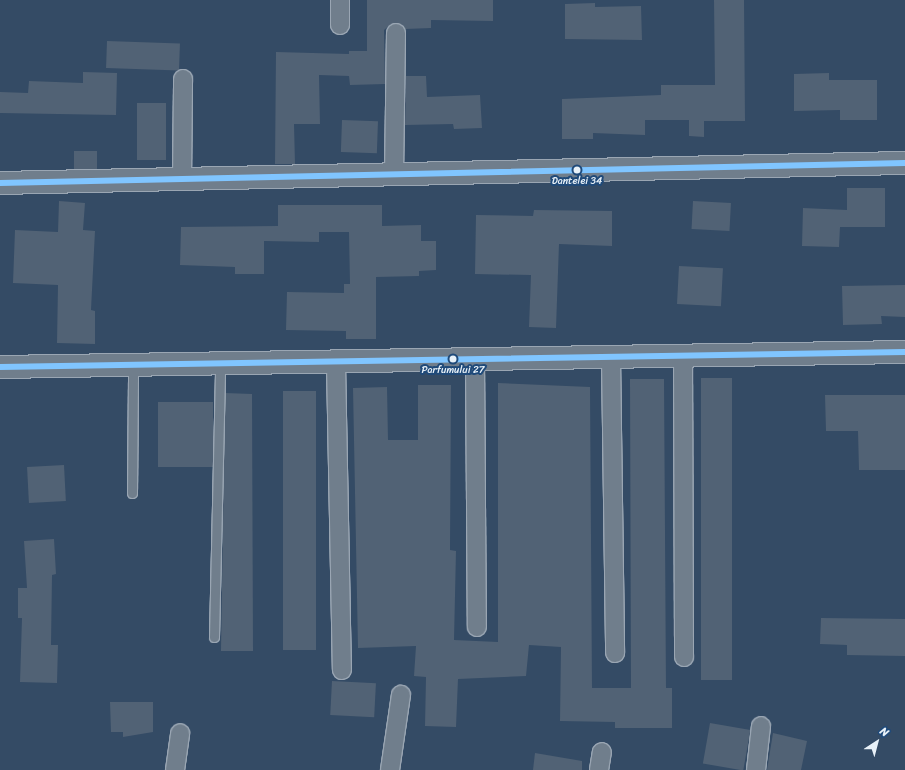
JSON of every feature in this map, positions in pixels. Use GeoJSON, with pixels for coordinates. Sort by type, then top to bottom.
{"type":"FeatureCollection","features":[{"type":"Feature","properties":{"kind":"street"},"geometry":{"type":"LineString","coordinates":[[340,0],[340,25]]}},
{"type":"Feature","properties":{"kind":"street"},"geometry":{"type":"LineString","coordinates":[[394,176],[396,33]]}},
{"type":"Feature","properties":{"kind":"street"},"geometry":{"type":"LineString","coordinates":[[182,181],[183,79]]}},
{"type":"Feature","properties":{"kind":"street"},"geometry":{"type":"LineString","coordinates":[[0,183],[182,181],[905,163]]}},
{"type":"Feature","properties":{"kind":"street"},"geometry":{"type":"LineString","coordinates":[[0,367],[336,363],[905,352]]}},
{"type":"Feature","properties":{"kind":"street"},"geometry":{"type":"LineString","coordinates":[[683,356],[684,657]]}},
{"type":"Feature","properties":{"kind":"street"},"geometry":{"type":"LineString","coordinates":[[611,358],[615,653]]}},
{"type":"Feature","properties":{"kind":"street"},"geometry":{"type":"LineString","coordinates":[[475,360],[477,627]]}},
{"type":"Feature","properties":{"kind":"street"},"geometry":{"type":"LineString","coordinates":[[336,363],[342,670]]}},
{"type":"Feature","properties":{"kind":"street"},"geometry":{"type":"LineString","coordinates":[[390,770],[400,695]]}},
{"type":"Feature","properties":{"kind":"street"},"geometry":{"type":"LineString","coordinates":[[756,770],[761,726]]}},
{"type":"Feature","properties":{"kind":"street"},"geometry":{"type":"LineString","coordinates":[[175,770],[180,733]]}},
{"type":"Feature","properties":{"kind":"street"},"geometry":{"type":"LineString","coordinates":[[600,770],[602,752]]}},
{"type":"Feature","properties":{"kind":"lane"},"geometry":{"type":"LineString","coordinates":[[214,637],[220,364]]}},
{"type":"Feature","properties":{"kind":"lane"},"geometry":{"type":"LineString","coordinates":[[132,493],[133,366]]}},
{"type":"Feature","properties":{"kind":"building"},"geometry":{"type":"Polygon","coordinates":[[[367,0],[493,0],[493,21],[431,20],[431,28],[405,29],[401,24],[391,24],[384,30],[385,84],[350,85],[349,76],[319,75],[320,124],[294,124],[295,164],[275,164],[276,52],[349,54],[349,51],[367,51],[367,0]]]}},
{"type":"Feature","properties":{"kind":"building"},"geometry":{"type":"Polygon","coordinates":[[[714,0],[744,0],[745,121],[704,121],[704,137],[689,136],[689,120],[645,120],[645,135],[593,133],[593,139],[562,139],[562,99],[661,95],[661,85],[715,85],[714,0]]]}},
{"type":"Feature","properties":{"kind":"building"},"geometry":{"type":"Polygon","coordinates":[[[595,3],[595,7],[641,6],[642,40],[565,39],[565,4],[595,3]]]}},
{"type":"Feature","properties":{"kind":"building"},"geometry":{"type":"Polygon","coordinates":[[[107,41],[180,44],[179,71],[106,68],[107,41]]]}},
{"type":"Feature","properties":{"kind":"building"},"geometry":{"type":"Polygon","coordinates":[[[83,72],[117,73],[116,115],[0,113],[0,92],[28,93],[29,81],[83,83],[83,72]]]}},
{"type":"Feature","properties":{"kind":"building"},"geometry":{"type":"Polygon","coordinates":[[[829,73],[829,80],[877,80],[877,120],[840,120],[840,110],[794,111],[794,74],[829,73]]]}},
{"type":"Feature","properties":{"kind":"building"},"geometry":{"type":"Polygon","coordinates":[[[406,76],[426,76],[427,97],[480,95],[482,128],[454,129],[453,124],[405,125],[406,76]]]}},
{"type":"Feature","properties":{"kind":"building"},"geometry":{"type":"Polygon","coordinates":[[[137,103],[166,103],[166,160],[137,160],[137,103]]]}},
{"type":"Feature","properties":{"kind":"building"},"geometry":{"type":"Polygon","coordinates":[[[342,120],[378,121],[377,153],[341,152],[342,120]]]}},
{"type":"Feature","properties":{"kind":"building"},"geometry":{"type":"Polygon","coordinates":[[[74,151],[97,151],[97,169],[74,169],[74,151]]]}},
{"type":"Feature","properties":{"kind":"building"},"geometry":{"type":"Polygon","coordinates":[[[847,188],[885,188],[885,227],[840,227],[839,247],[802,246],[803,208],[847,210],[847,188]]]}},
{"type":"Feature","properties":{"kind":"building"},"geometry":{"type":"Polygon","coordinates":[[[59,201],[85,203],[83,230],[95,231],[91,310],[95,311],[95,344],[57,343],[58,285],[13,283],[15,230],[58,232],[59,201]]]}},
{"type":"Feature","properties":{"kind":"building"},"geometry":{"type":"Polygon","coordinates":[[[693,201],[731,203],[729,231],[692,229],[693,201]]]}},
{"type":"Feature","properties":{"kind":"building"},"geometry":{"type":"Polygon","coordinates":[[[278,205],[382,205],[382,226],[421,225],[421,241],[436,241],[436,270],[419,271],[419,276],[376,277],[376,339],[346,339],[346,331],[286,330],[287,292],[344,293],[344,284],[350,284],[349,232],[319,232],[319,242],[264,241],[264,274],[235,274],[235,267],[180,265],[181,227],[278,226],[278,205]]]}},
{"type":"Feature","properties":{"kind":"building"},"geometry":{"type":"Polygon","coordinates":[[[534,210],[612,211],[612,246],[559,244],[556,328],[529,327],[531,275],[475,274],[476,215],[533,216],[534,210]]]}},
{"type":"Feature","properties":{"kind":"building"},"geometry":{"type":"Polygon","coordinates":[[[679,266],[723,268],[721,306],[677,304],[679,266]]]}},
{"type":"Feature","properties":{"kind":"building"},"geometry":{"type":"Polygon","coordinates":[[[905,285],[905,317],[881,316],[882,324],[843,325],[842,286],[905,285]]]}},
{"type":"Feature","properties":{"kind":"building"},"geometry":{"type":"Polygon","coordinates":[[[701,378],[732,378],[732,680],[701,680],[701,378]]]}},
{"type":"Feature","properties":{"kind":"building"},"geometry":{"type":"Polygon","coordinates":[[[630,379],[664,379],[666,688],[672,688],[672,728],[615,728],[615,722],[560,721],[561,647],[529,645],[526,676],[458,679],[456,727],[425,726],[426,677],[414,676],[416,646],[358,648],[353,388],[387,387],[388,440],[418,440],[418,385],[451,385],[450,550],[456,551],[454,640],[498,642],[498,383],[590,387],[592,688],[631,688],[630,379]]]}},
{"type":"Feature","properties":{"kind":"building"},"geometry":{"type":"Polygon","coordinates":[[[283,391],[316,391],[316,650],[283,650],[283,391]]]}},
{"type":"Feature","properties":{"kind":"building"},"geometry":{"type":"Polygon","coordinates":[[[225,393],[252,394],[253,651],[221,651],[225,393]]]}},
{"type":"Feature","properties":{"kind":"building"},"geometry":{"type":"Polygon","coordinates":[[[825,395],[905,395],[905,470],[859,470],[858,431],[826,431],[825,395]]]}},
{"type":"Feature","properties":{"kind":"building"},"geometry":{"type":"Polygon","coordinates":[[[158,402],[213,402],[213,467],[158,467],[158,402]]]}},
{"type":"Feature","properties":{"kind":"building"},"geometry":{"type":"Polygon","coordinates":[[[64,465],[66,501],[29,503],[27,467],[64,465]]]}},
{"type":"Feature","properties":{"kind":"building"},"geometry":{"type":"Polygon","coordinates":[[[54,539],[56,574],[52,575],[51,645],[58,645],[57,683],[20,682],[22,618],[18,618],[18,588],[27,588],[24,541],[54,539]]]}},
{"type":"Feature","properties":{"kind":"building"},"geometry":{"type":"Polygon","coordinates":[[[821,618],[905,619],[905,656],[847,655],[847,645],[820,644],[821,618]]]}},
{"type":"Feature","properties":{"kind":"building"},"geometry":{"type":"Polygon","coordinates":[[[332,681],[376,683],[374,717],[330,715],[332,681]]]}},
{"type":"Feature","properties":{"kind":"building"},"geometry":{"type":"Polygon","coordinates":[[[110,702],[153,702],[153,732],[123,737],[123,732],[111,732],[110,702]]]}},
{"type":"Feature","properties":{"kind":"building"},"geometry":{"type":"Polygon","coordinates":[[[710,723],[750,730],[743,770],[703,763],[710,723]]]}},
{"type":"Feature","properties":{"kind":"building"},"geometry":{"type":"Polygon","coordinates":[[[773,733],[807,741],[801,770],[767,770],[773,733]]]}},
{"type":"Feature","properties":{"kind":"building"},"geometry":{"type":"Polygon","coordinates":[[[535,753],[582,761],[582,770],[533,770],[535,753]]]}},
{"type":"Feature","properties":{"kind":"transit line"},"geometry":{"type":"LineString","coordinates":[[0,183],[905,163]]}},
{"type":"Feature","properties":{"kind":"transit line"},"geometry":{"type":"LineString","coordinates":[[0,367],[905,352]]}},
{"type":"Feature","properties":{"kind":"place","name":"Dantelei 34"},"geometry":{"type":"Point","coordinates":[577,170]}},
{"type":"Feature","properties":{"kind":"place","name":"Parfumului 27"},"geometry":{"type":"Point","coordinates":[453,359]}}]}
